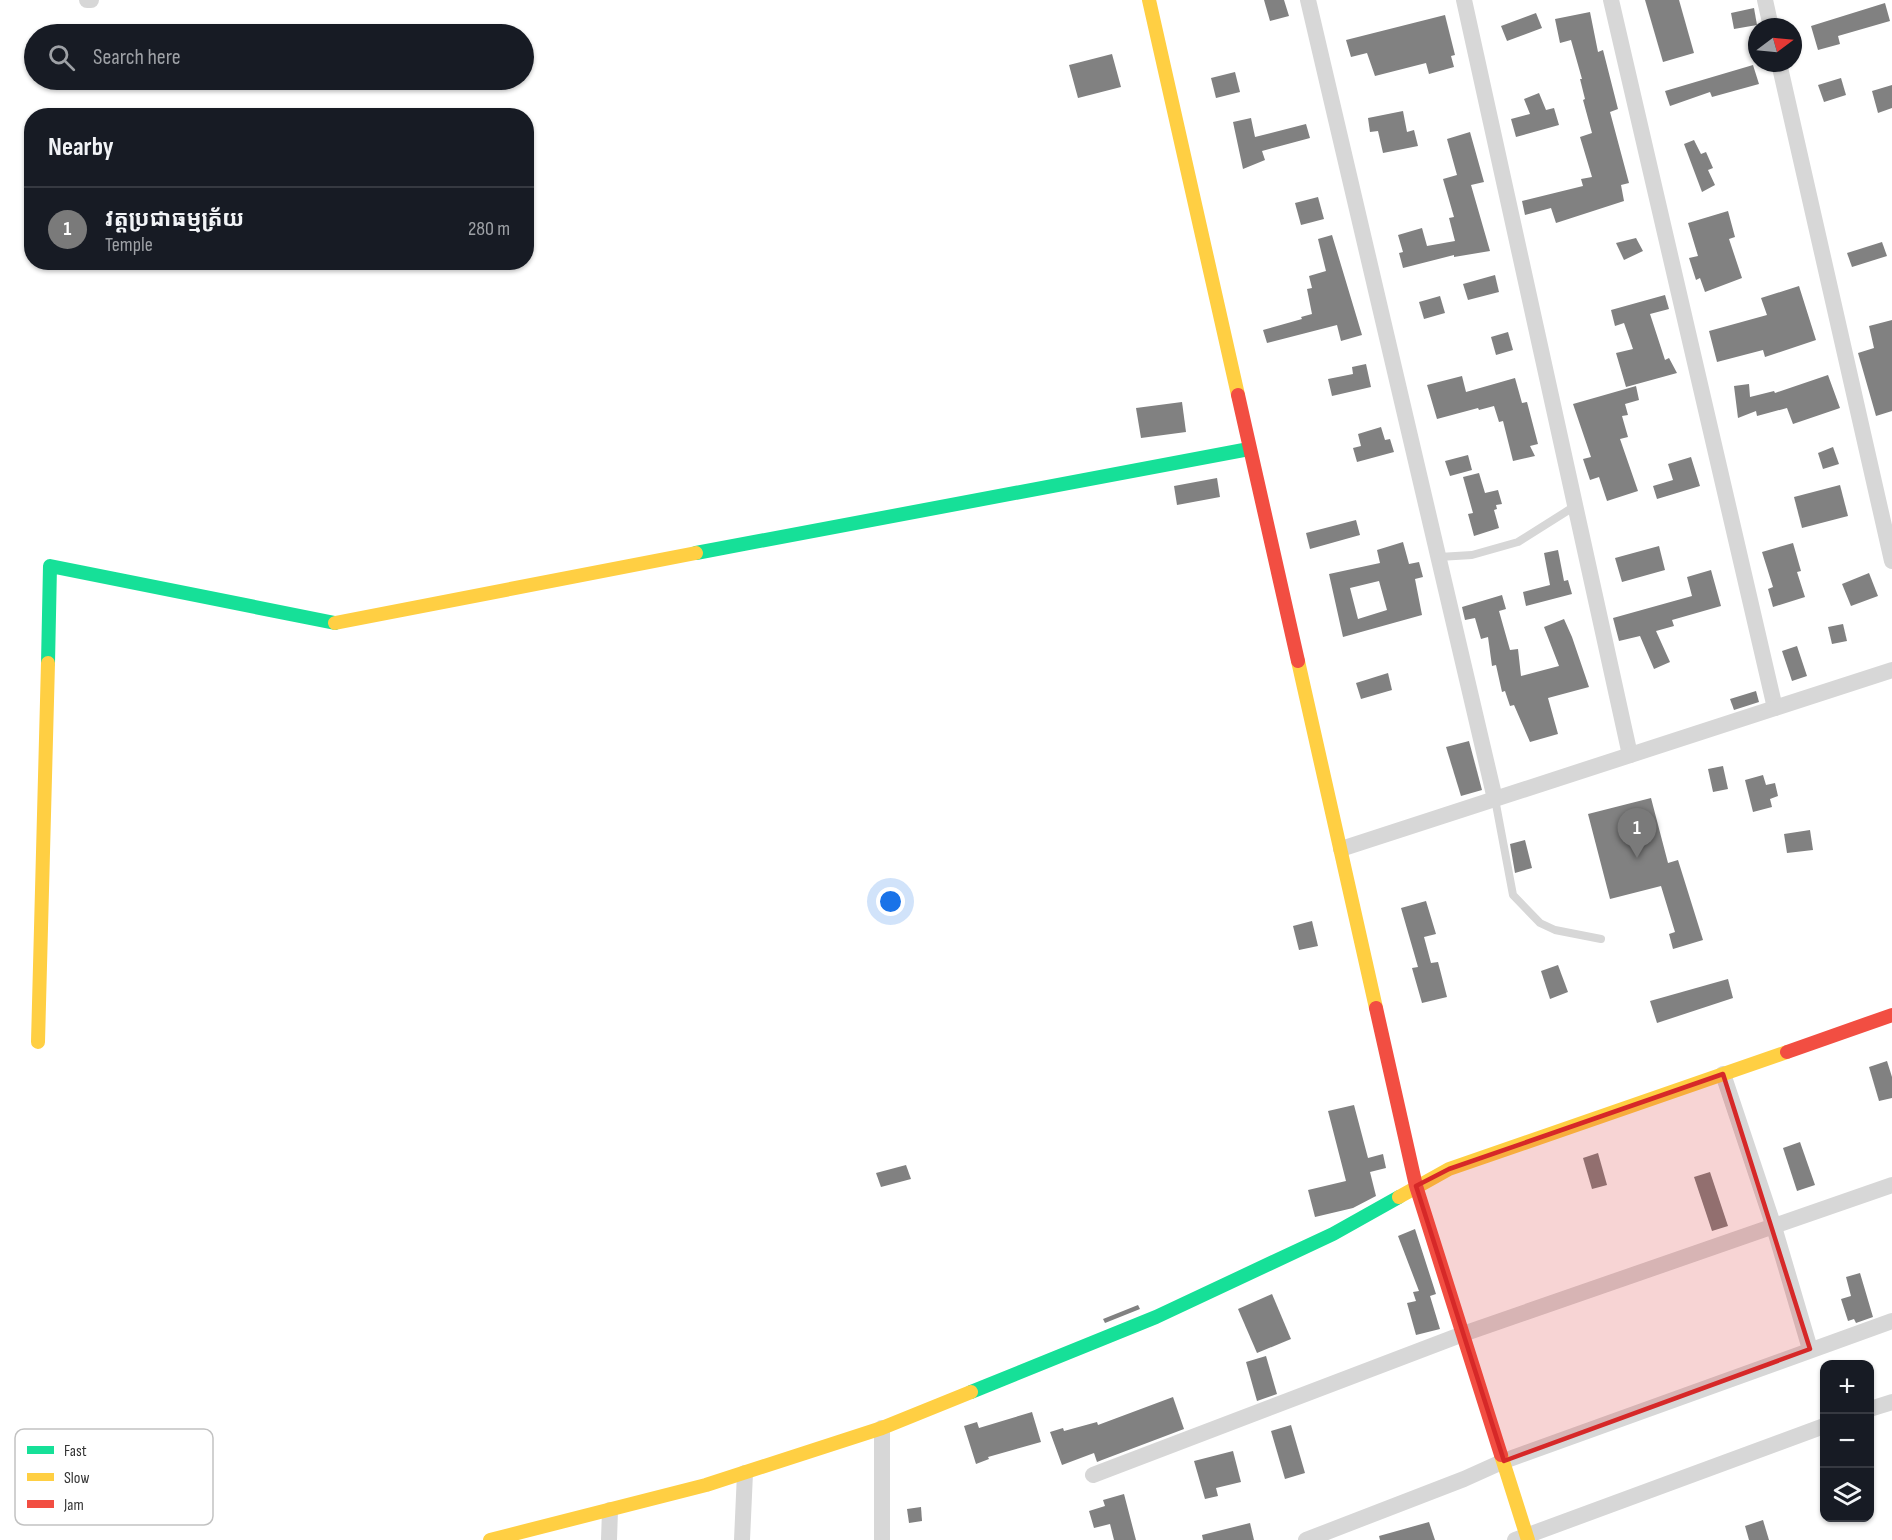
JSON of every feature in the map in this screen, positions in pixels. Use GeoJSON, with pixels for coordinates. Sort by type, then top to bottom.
{"type":"FeatureCollection","features":[{"type":"Feature","properties":{"kind":"street"},"geometry":{"type":"LineString","coordinates":[[1149,0],[1416,1186],[1503,1461],[1523,1539],[1820,1428]]}},
{"type":"Feature","properties":{"kind":"street"},"geometry":{"type":"LineString","coordinates":[[1308,0],[1495,799]]}},
{"type":"Feature","properties":{"kind":"street"},"geometry":{"type":"LineString","coordinates":[[1464,0],[1630,755]]}},
{"type":"Feature","properties":{"kind":"street"},"geometry":{"type":"LineString","coordinates":[[1611,0],[1775,708]]}},
{"type":"Feature","properties":{"kind":"street"},"geometry":{"type":"LineString","coordinates":[[1765,0],[1769,18]]}},
{"type":"Feature","properties":{"kind":"street"},"geometry":{"type":"LineString","coordinates":[[1781,72],[1892,561]]}},
{"type":"Feature","properties":{"kind":"street"},"geometry":{"type":"LineString","coordinates":[[38,1042],[50,566],[337,624],[602,570],[1249,449]]}},
{"type":"Feature","properties":{"kind":"street"},"geometry":{"type":"LineString","coordinates":[[1341,849],[1892,669]]}},
{"type":"Feature","properties":{"kind":"street"},"geometry":{"type":"LineString","coordinates":[[490,1540],[745,1473],[882,1428],[1156,1317],[1333,1234],[1449,1169],[1892,1015]]}},
{"type":"Feature","properties":{"kind":"street"},"geometry":{"type":"LineString","coordinates":[[1724,1074],[1774,1227],[1810,1349]]}},
{"type":"Feature","properties":{"kind":"street"},"geometry":{"type":"LineString","coordinates":[[1094,1476],[1463,1334],[1892,1185]]}},
{"type":"Feature","properties":{"kind":"street"},"geometry":{"type":"LineString","coordinates":[[1306,1540],[1464,1479],[1503,1461],[1892,1321]]}},
{"type":"Feature","properties":{"kind":"street"},"geometry":{"type":"LineString","coordinates":[[1874,1407],[1892,1402]]}},
{"type":"Feature","properties":{"kind":"street"},"geometry":{"type":"LineString","coordinates":[[882,1428],[882,1540]]}},
{"type":"Feature","properties":{"kind":"street"},"geometry":{"type":"LineString","coordinates":[[742,1540],[745,1473]]}},
{"type":"Feature","properties":{"kind":"street"},"geometry":{"type":"LineString","coordinates":[[609,1540],[610,1510]]}},
{"type":"Feature","properties":{"kind":"lane"},"geometry":{"type":"LineString","coordinates":[[1439,557],[1472,555],[1518,542],[1575,506]]}},
{"type":"Feature","properties":{"kind":"lane"},"geometry":{"type":"LineString","coordinates":[[1495,799],[1513,895],[1540,922],[1555,930],[1601,939]]}},
{"type":"Feature","properties":{"kind":"highlighted area"},"geometry":{"type":"Polygon","coordinates":[[[1723,1074],[1810,1349],[1504,1461],[1416,1186],[1449,1169],[1723,1074]]]}},
{"type":"Feature","properties":{"kind":"building"},"geometry":{"type":"Polygon","coordinates":[[[1264,0],[1284,0],[1289,16],[1270,21],[1264,0]]]}},
{"type":"Feature","properties":{"kind":"building"},"geometry":{"type":"Polygon","coordinates":[[[1645,0],[1679,0],[1694,53],[1663,62],[1645,0]]]}},
{"type":"Feature","properties":{"kind":"building"},"geometry":{"type":"Polygon","coordinates":[[[1885,3],[1890,21],[1838,36],[1840,44],[1818,50],[1811,26],[1885,3]]]}},
{"type":"Feature","properties":{"kind":"building"},"geometry":{"type":"Polygon","coordinates":[[[1754,8],[1756,18],[1748,18],[1748,27],[1734,29],[1731,13],[1754,8]]]}},
{"type":"Feature","properties":{"kind":"building"},"geometry":{"type":"Polygon","coordinates":[[[1590,12],[1598,52],[1603,50],[1618,109],[1610,112],[1629,183],[1621,185],[1624,201],[1556,223],[1551,208],[1525,215],[1522,201],[1583,186],[1581,179],[1592,177],[1580,137],[1592,133],[1583,100],[1585,99],[1580,79],[1582,79],[1571,40],[1560,43],[1555,19],[1590,12]]]}},
{"type":"Feature","properties":{"kind":"building"},"geometry":{"type":"Polygon","coordinates":[[[1536,13],[1542,28],[1507,41],[1501,26],[1536,13]]]}},
{"type":"Feature","properties":{"kind":"building"},"geometry":{"type":"Polygon","coordinates":[[[1445,15],[1455,55],[1451,56],[1454,67],[1429,74],[1426,63],[1375,76],[1367,53],[1351,57],[1346,40],[1445,15]]]}},
{"type":"Feature","properties":{"kind":"building"},"geometry":{"type":"Polygon","coordinates":[[[1112,54],[1121,87],[1078,98],[1069,65],[1112,54]]]}},
{"type":"Feature","properties":{"kind":"building"},"geometry":{"type":"Polygon","coordinates":[[[1748,66],[1748,72],[1755,72],[1759,84],[1712,97],[1710,92],[1670,106],[1665,91],[1748,66]]]}},
{"type":"Feature","properties":{"kind":"building"},"geometry":{"type":"Polygon","coordinates":[[[1235,72],[1240,92],[1216,98],[1211,78],[1235,72]]]}},
{"type":"Feature","properties":{"kind":"building"},"geometry":{"type":"Polygon","coordinates":[[[1841,78],[1846,95],[1824,102],[1818,85],[1841,78]]]}},
{"type":"Feature","properties":{"kind":"building"},"geometry":{"type":"Polygon","coordinates":[[[1892,85],[1892,108],[1878,113],[1872,91],[1892,85]]]}},
{"type":"Feature","properties":{"kind":"building"},"geometry":{"type":"Polygon","coordinates":[[[1539,93],[1546,110],[1554,108],[1559,125],[1516,137],[1511,119],[1530,114],[1524,99],[1539,93]]]}},
{"type":"Feature","properties":{"kind":"building"},"geometry":{"type":"Polygon","coordinates":[[[1403,111],[1407,132],[1414,130],[1418,146],[1383,153],[1378,131],[1370,132],[1368,118],[1403,111]]]}},
{"type":"Feature","properties":{"kind":"building"},"geometry":{"type":"Polygon","coordinates":[[[1251,118],[1255,137],[1306,124],[1310,138],[1262,151],[1265,160],[1243,169],[1233,122],[1251,118]]]}},
{"type":"Feature","properties":{"kind":"building"},"geometry":{"type":"Polygon","coordinates":[[[1470,132],[1484,182],[1471,185],[1490,251],[1454,257],[1454,255],[1403,268],[1399,253],[1403,252],[1398,235],[1422,228],[1427,246],[1455,241],[1449,218],[1454,217],[1443,179],[1457,175],[1447,139],[1470,132]]]}},
{"type":"Feature","properties":{"kind":"building"},"geometry":{"type":"Polygon","coordinates":[[[1694,140],[1701,154],[1706,152],[1713,168],[1708,170],[1715,185],[1702,192],[1684,144],[1694,140]]]}},
{"type":"Feature","properties":{"kind":"building"},"geometry":{"type":"Polygon","coordinates":[[[1318,197],[1324,219],[1301,225],[1295,203],[1318,197]]]}},
{"type":"Feature","properties":{"kind":"building"},"geometry":{"type":"Polygon","coordinates":[[[1728,211],[1735,237],[1729,239],[1742,278],[1705,292],[1700,278],[1696,280],[1689,258],[1698,256],[1688,223],[1728,211]]]}},
{"type":"Feature","properties":{"kind":"building"},"geometry":{"type":"Polygon","coordinates":[[[1332,235],[1362,335],[1341,341],[1337,325],[1267,343],[1263,330],[1312,314],[1307,289],[1312,288],[1309,276],[1326,271],[1318,239],[1332,235]]]}},
{"type":"Feature","properties":{"kind":"building"},"geometry":{"type":"Polygon","coordinates":[[[1636,238],[1643,251],[1624,260],[1616,243],[1636,238]]]}},
{"type":"Feature","properties":{"kind":"building"},"geometry":{"type":"Polygon","coordinates":[[[1882,242],[1887,256],[1852,267],[1847,253],[1882,242]]]}},
{"type":"Feature","properties":{"kind":"building"},"geometry":{"type":"Polygon","coordinates":[[[1495,275],[1499,292],[1468,300],[1463,284],[1495,275]]]}},
{"type":"Feature","properties":{"kind":"building"},"geometry":{"type":"Polygon","coordinates":[[[1799,286],[1816,340],[1765,357],[1763,350],[1717,362],[1709,331],[1767,315],[1761,298],[1799,286]]]}},
{"type":"Feature","properties":{"kind":"building"},"geometry":{"type":"Polygon","coordinates":[[[1665,295],[1669,309],[1650,314],[1665,360],[1669,358],[1677,373],[1626,387],[1616,353],[1633,349],[1624,323],[1615,326],[1611,310],[1665,295]]]}},
{"type":"Feature","properties":{"kind":"building"},"geometry":{"type":"Polygon","coordinates":[[[1440,296],[1445,313],[1424,319],[1419,302],[1440,296]]]}},
{"type":"Feature","properties":{"kind":"building"},"geometry":{"type":"Polygon","coordinates":[[[1892,320],[1892,411],[1876,416],[1858,353],[1874,348],[1869,326],[1892,320]]]}},
{"type":"Feature","properties":{"kind":"building"},"geometry":{"type":"Polygon","coordinates":[[[1508,332],[1513,350],[1496,355],[1491,337],[1508,332]]]}},
{"type":"Feature","properties":{"kind":"building"},"geometry":{"type":"Polygon","coordinates":[[[1366,364],[1371,387],[1332,396],[1328,379],[1353,374],[1352,367],[1366,364]]]}},
{"type":"Feature","properties":{"kind":"building"},"geometry":{"type":"Polygon","coordinates":[[[1828,375],[1840,408],[1793,424],[1787,408],[1757,416],[1756,411],[1738,418],[1734,386],[1749,384],[1750,397],[1774,391],[1775,393],[1828,375]]]}},
{"type":"Feature","properties":{"kind":"building"},"geometry":{"type":"Polygon","coordinates":[[[1462,376],[1466,392],[1515,378],[1522,403],[1527,402],[1538,444],[1530,446],[1535,456],[1513,461],[1503,421],[1499,422],[1494,406],[1437,419],[1427,385],[1462,376]]]}},
{"type":"Feature","properties":{"kind":"building"},"geometry":{"type":"Polygon","coordinates":[[[1636,386],[1639,400],[1625,404],[1628,415],[1622,416],[1628,437],[1620,439],[1638,491],[1607,501],[1599,477],[1590,480],[1583,459],[1591,457],[1573,404],[1636,386]]]}},
{"type":"Feature","properties":{"kind":"building"},"geometry":{"type":"Polygon","coordinates":[[[1182,402],[1186,432],[1141,438],[1136,408],[1182,402]]]}},
{"type":"Feature","properties":{"kind":"building"},"geometry":{"type":"Polygon","coordinates":[[[1381,427],[1385,440],[1390,439],[1394,452],[1357,462],[1353,448],[1361,446],[1358,434],[1381,427]]]}},
{"type":"Feature","properties":{"kind":"building"},"geometry":{"type":"Polygon","coordinates":[[[1833,447],[1839,464],[1823,469],[1818,453],[1833,447]]]}},
{"type":"Feature","properties":{"kind":"building"},"geometry":{"type":"Polygon","coordinates":[[[1468,455],[1472,470],[1450,476],[1445,461],[1468,455]]]}},
{"type":"Feature","properties":{"kind":"building"},"geometry":{"type":"Polygon","coordinates":[[[1691,457],[1700,486],[1657,499],[1653,486],[1673,480],[1668,464],[1691,457]]]}},
{"type":"Feature","properties":{"kind":"building"},"geometry":{"type":"Polygon","coordinates":[[[1479,473],[1485,493],[1498,490],[1502,504],[1496,505],[1497,509],[1494,510],[1499,528],[1474,536],[1468,514],[1473,513],[1463,477],[1479,473]]]}},
{"type":"Feature","properties":{"kind":"building"},"geometry":{"type":"Polygon","coordinates":[[[1217,478],[1220,497],[1177,505],[1174,486],[1217,478]]]}},
{"type":"Feature","properties":{"kind":"building"},"geometry":{"type":"Polygon","coordinates":[[[1840,485],[1848,516],[1802,528],[1794,497],[1840,485]]]}},
{"type":"Feature","properties":{"kind":"building"},"geometry":{"type":"Polygon","coordinates":[[[1356,520],[1360,535],[1310,549],[1306,533],[1356,520]]]}},
{"type":"Feature","properties":{"kind":"building"},"geometry":{"type":"Polygon","coordinates":[[[1403,542],[1409,564],[1419,562],[1423,577],[1415,579],[1422,615],[1343,637],[1329,574],[1380,563],[1377,550],[1403,542]],[[1379,581],[1350,588],[1358,619],[1387,610],[1379,581]]]}},
{"type":"Feature","properties":{"kind":"building"},"geometry":{"type":"Polygon","coordinates":[[[1793,543],[1801,571],[1797,572],[1805,597],[1773,607],[1768,589],[1773,587],[1762,552],[1793,543]]]}},
{"type":"Feature","properties":{"kind":"building"},"geometry":{"type":"Polygon","coordinates":[[[1659,546],[1665,570],[1622,582],[1615,558],[1659,546]]]}},
{"type":"Feature","properties":{"kind":"building"},"geometry":{"type":"Polygon","coordinates":[[[1558,550],[1564,581],[1568,580],[1572,594],[1526,606],[1523,592],[1550,585],[1544,553],[1558,550]]]}},
{"type":"Feature","properties":{"kind":"building"},"geometry":{"type":"Polygon","coordinates":[[[1711,570],[1721,606],[1672,620],[1674,626],[1656,631],[1670,662],[1654,669],[1640,636],[1619,641],[1613,618],[1692,596],[1687,577],[1711,570]]]}},
{"type":"Feature","properties":{"kind":"building"},"geometry":{"type":"Polygon","coordinates":[[[1869,573],[1878,596],[1851,606],[1842,584],[1869,573]]]}},
{"type":"Feature","properties":{"kind":"building"},"geometry":{"type":"Polygon","coordinates":[[[1502,595],[1506,609],[1499,611],[1510,650],[1518,649],[1521,676],[1559,666],[1544,627],[1564,619],[1572,637],[1589,687],[1548,698],[1558,734],[1530,742],[1514,705],[1510,706],[1505,691],[1502,692],[1496,665],[1492,666],[1488,637],[1481,639],[1475,618],[1465,620],[1462,607],[1502,595]]]}},
{"type":"Feature","properties":{"kind":"building"},"geometry":{"type":"Polygon","coordinates":[[[1843,624],[1847,641],[1832,644],[1828,627],[1843,624]]]}},
{"type":"Feature","properties":{"kind":"building"},"geometry":{"type":"Polygon","coordinates":[[[1797,646],[1807,676],[1792,681],[1782,651],[1797,646]]]}},
{"type":"Feature","properties":{"kind":"building"},"geometry":{"type":"Polygon","coordinates":[[[1388,673],[1392,690],[1361,699],[1356,683],[1388,673]]]}},
{"type":"Feature","properties":{"kind":"building"},"geometry":{"type":"Polygon","coordinates":[[[1756,691],[1759,702],[1734,710],[1730,699],[1756,691]]]}},
{"type":"Feature","properties":{"kind":"building"},"geometry":{"type":"Polygon","coordinates":[[[1469,741],[1482,790],[1461,796],[1446,747],[1469,741]]]}},
{"type":"Feature","properties":{"kind":"building"},"geometry":{"type":"Polygon","coordinates":[[[1723,766],[1728,789],[1713,792],[1708,769],[1723,766]]]}},
{"type":"Feature","properties":{"kind":"building"},"geometry":{"type":"Polygon","coordinates":[[[1763,775],[1766,785],[1775,783],[1778,796],[1770,799],[1772,807],[1753,812],[1745,780],[1763,775]]]}},
{"type":"Feature","properties":{"kind":"building"},"geometry":{"type":"Polygon","coordinates":[[[1651,798],[1668,863],[1678,860],[1703,940],[1673,949],[1669,934],[1675,932],[1661,886],[1610,899],[1588,814],[1651,798]]]}},
{"type":"Feature","properties":{"kind":"building"},"geometry":{"type":"Polygon","coordinates":[[[1810,830],[1813,850],[1787,853],[1784,834],[1810,830]]]}},
{"type":"Feature","properties":{"kind":"building"},"geometry":{"type":"Polygon","coordinates":[[[1525,840],[1532,868],[1515,873],[1510,844],[1525,840]]]}},
{"type":"Feature","properties":{"kind":"building"},"geometry":{"type":"Polygon","coordinates":[[[1426,901],[1436,934],[1424,937],[1431,963],[1438,962],[1447,997],[1422,1003],[1412,968],[1418,967],[1401,908],[1426,901]]]}},
{"type":"Feature","properties":{"kind":"building"},"geometry":{"type":"Polygon","coordinates":[[[1312,921],[1318,946],[1299,950],[1293,926],[1312,921]]]}},
{"type":"Feature","properties":{"kind":"building"},"geometry":{"type":"Polygon","coordinates":[[[1558,965],[1568,992],[1550,999],[1541,971],[1558,965]]]}},
{"type":"Feature","properties":{"kind":"building"},"geometry":{"type":"Polygon","coordinates":[[[1728,979],[1733,998],[1657,1023],[1650,1001],[1728,979]]]}},
{"type":"Feature","properties":{"kind":"building"},"geometry":{"type":"Polygon","coordinates":[[[1887,1061],[1892,1077],[1892,1098],[1879,1101],[1869,1067],[1887,1061]]]}},
{"type":"Feature","properties":{"kind":"building"},"geometry":{"type":"Polygon","coordinates":[[[1354,1105],[1368,1158],[1383,1154],[1386,1168],[1370,1172],[1376,1196],[1353,1208],[1315,1217],[1308,1190],[1346,1181],[1328,1111],[1354,1105]]]}},
{"type":"Feature","properties":{"kind":"building"},"geometry":{"type":"Polygon","coordinates":[[[1800,1142],[1815,1185],[1797,1191],[1783,1148],[1800,1142]]]}},
{"type":"Feature","properties":{"kind":"building"},"geometry":{"type":"Polygon","coordinates":[[[1598,1153],[1607,1185],[1592,1189],[1583,1158],[1598,1153]]]}},
{"type":"Feature","properties":{"kind":"building"},"geometry":{"type":"Polygon","coordinates":[[[906,1165],[911,1179],[881,1187],[876,1173],[906,1165]]]}},
{"type":"Feature","properties":{"kind":"building"},"geometry":{"type":"Polygon","coordinates":[[[1710,1172],[1728,1226],[1712,1231],[1694,1177],[1710,1172]]]}},
{"type":"Feature","properties":{"kind":"building"},"geometry":{"type":"Polygon","coordinates":[[[1415,1229],[1436,1294],[1430,1296],[1440,1329],[1416,1335],[1407,1303],[1416,1301],[1413,1292],[1419,1291],[1398,1236],[1415,1229]]]}},
{"type":"Feature","properties":{"kind":"building"},"geometry":{"type":"Polygon","coordinates":[[[1860,1273],[1873,1317],[1856,1323],[1854,1319],[1848,1321],[1841,1299],[1851,1296],[1846,1277],[1860,1273]]]}},
{"type":"Feature","properties":{"kind":"building"},"geometry":{"type":"Polygon","coordinates":[[[1272,1294],[1291,1339],[1257,1353],[1238,1309],[1272,1294]]]}},
{"type":"Feature","properties":{"kind":"building"},"geometry":{"type":"Polygon","coordinates":[[[1138,1305],[1140,1309],[1105,1323],[1103,1319],[1138,1305]]]}},
{"type":"Feature","properties":{"kind":"building"},"geometry":{"type":"Polygon","coordinates":[[[1266,1356],[1277,1394],[1257,1401],[1246,1362],[1266,1356]]]}},
{"type":"Feature","properties":{"kind":"building"},"geometry":{"type":"Polygon","coordinates":[[[1173,1397],[1184,1429],[1097,1462],[1094,1453],[1062,1465],[1050,1432],[1063,1428],[1064,1431],[1097,1422],[1098,1425],[1173,1397]]]}},
{"type":"Feature","properties":{"kind":"building"},"geometry":{"type":"Polygon","coordinates":[[[1032,1412],[1041,1442],[988,1457],[989,1459],[976,1464],[964,1426],[977,1422],[979,1428],[1032,1412]]]}},
{"type":"Feature","properties":{"kind":"building"},"geometry":{"type":"Polygon","coordinates":[[[1291,1425],[1305,1473],[1285,1479],[1271,1431],[1291,1425]]]}},
{"type":"Feature","properties":{"kind":"building"},"geometry":{"type":"Polygon","coordinates":[[[1233,1451],[1241,1482],[1216,1488],[1218,1496],[1205,1499],[1194,1461],[1233,1451]]]}},
{"type":"Feature","properties":{"kind":"building"},"geometry":{"type":"Polygon","coordinates":[[[1124,1494],[1136,1540],[1114,1540],[1110,1524],[1094,1528],[1089,1511],[1105,1506],[1103,1500],[1124,1494]]]}},
{"type":"Feature","properties":{"kind":"building"},"geometry":{"type":"Polygon","coordinates":[[[921,1507],[922,1521],[909,1523],[907,1509],[921,1507]]]}},
{"type":"Feature","properties":{"kind":"building"},"geometry":{"type":"Polygon","coordinates":[[[1763,1520],[1769,1540],[1749,1540],[1745,1526],[1763,1520]]]}},
{"type":"Feature","properties":{"kind":"building"},"geometry":{"type":"Polygon","coordinates":[[[1429,1522],[1435,1540],[1380,1540],[1379,1536],[1429,1522]]]}},
{"type":"Feature","properties":{"kind":"building"},"geometry":{"type":"Polygon","coordinates":[[[1250,1523],[1254,1540],[1203,1540],[1202,1535],[1250,1523]]]}},
{"type":"Feature","properties":{"kind":"traffic: fast"},"geometry":{"type":"LineString","coordinates":[[696,553],[1249,449]]}},
{"type":"Feature","properties":{"kind":"traffic: fast"},"geometry":{"type":"LineString","coordinates":[[48,663],[50,566],[335,623]]}},
{"type":"Feature","properties":{"kind":"traffic: fast"},"geometry":{"type":"LineString","coordinates":[[971,1392],[1156,1317],[1333,1234],[1399,1197]]}},
{"type":"Feature","properties":{"kind":"traffic: slow"},"geometry":{"type":"LineString","coordinates":[[1149,0],[1238,395]]}},
{"type":"Feature","properties":{"kind":"traffic: slow"},"geometry":{"type":"LineString","coordinates":[[335,623],[696,553]]}},
{"type":"Feature","properties":{"kind":"traffic: slow"},"geometry":{"type":"LineString","coordinates":[[1298,661],[1376,1008]]}},
{"type":"Feature","properties":{"kind":"traffic: slow"},"geometry":{"type":"LineString","coordinates":[[38,1042],[48,663]]}},
{"type":"Feature","properties":{"kind":"traffic: slow"},"geometry":{"type":"LineString","coordinates":[[1399,1197],[1449,1169],[1787,1052]]}},
{"type":"Feature","properties":{"kind":"traffic: slow"},"geometry":{"type":"LineString","coordinates":[[490,1540],[706,1485],[882,1428],[971,1392]]}},
{"type":"Feature","properties":{"kind":"traffic: slow"},"geometry":{"type":"LineString","coordinates":[[1501,1455],[1528,1540]]}},
{"type":"Feature","properties":{"kind":"traffic: jam"},"geometry":{"type":"LineString","coordinates":[[1238,395],[1298,661]]}},
{"type":"Feature","properties":{"kind":"traffic: jam"},"geometry":{"type":"LineString","coordinates":[[1376,1008],[1416,1186],[1501,1455]]}},
{"type":"Feature","properties":{"kind":"traffic: jam"},"geometry":{"type":"LineString","coordinates":[[1787,1052],[1892,1015]]}},
{"type":"Feature","properties":{"kind":"place","name":"វត្តប្រជាធម្មត្រ័យ"},"geometry":{"type":"Point","coordinates":[1637,858]}}]}
